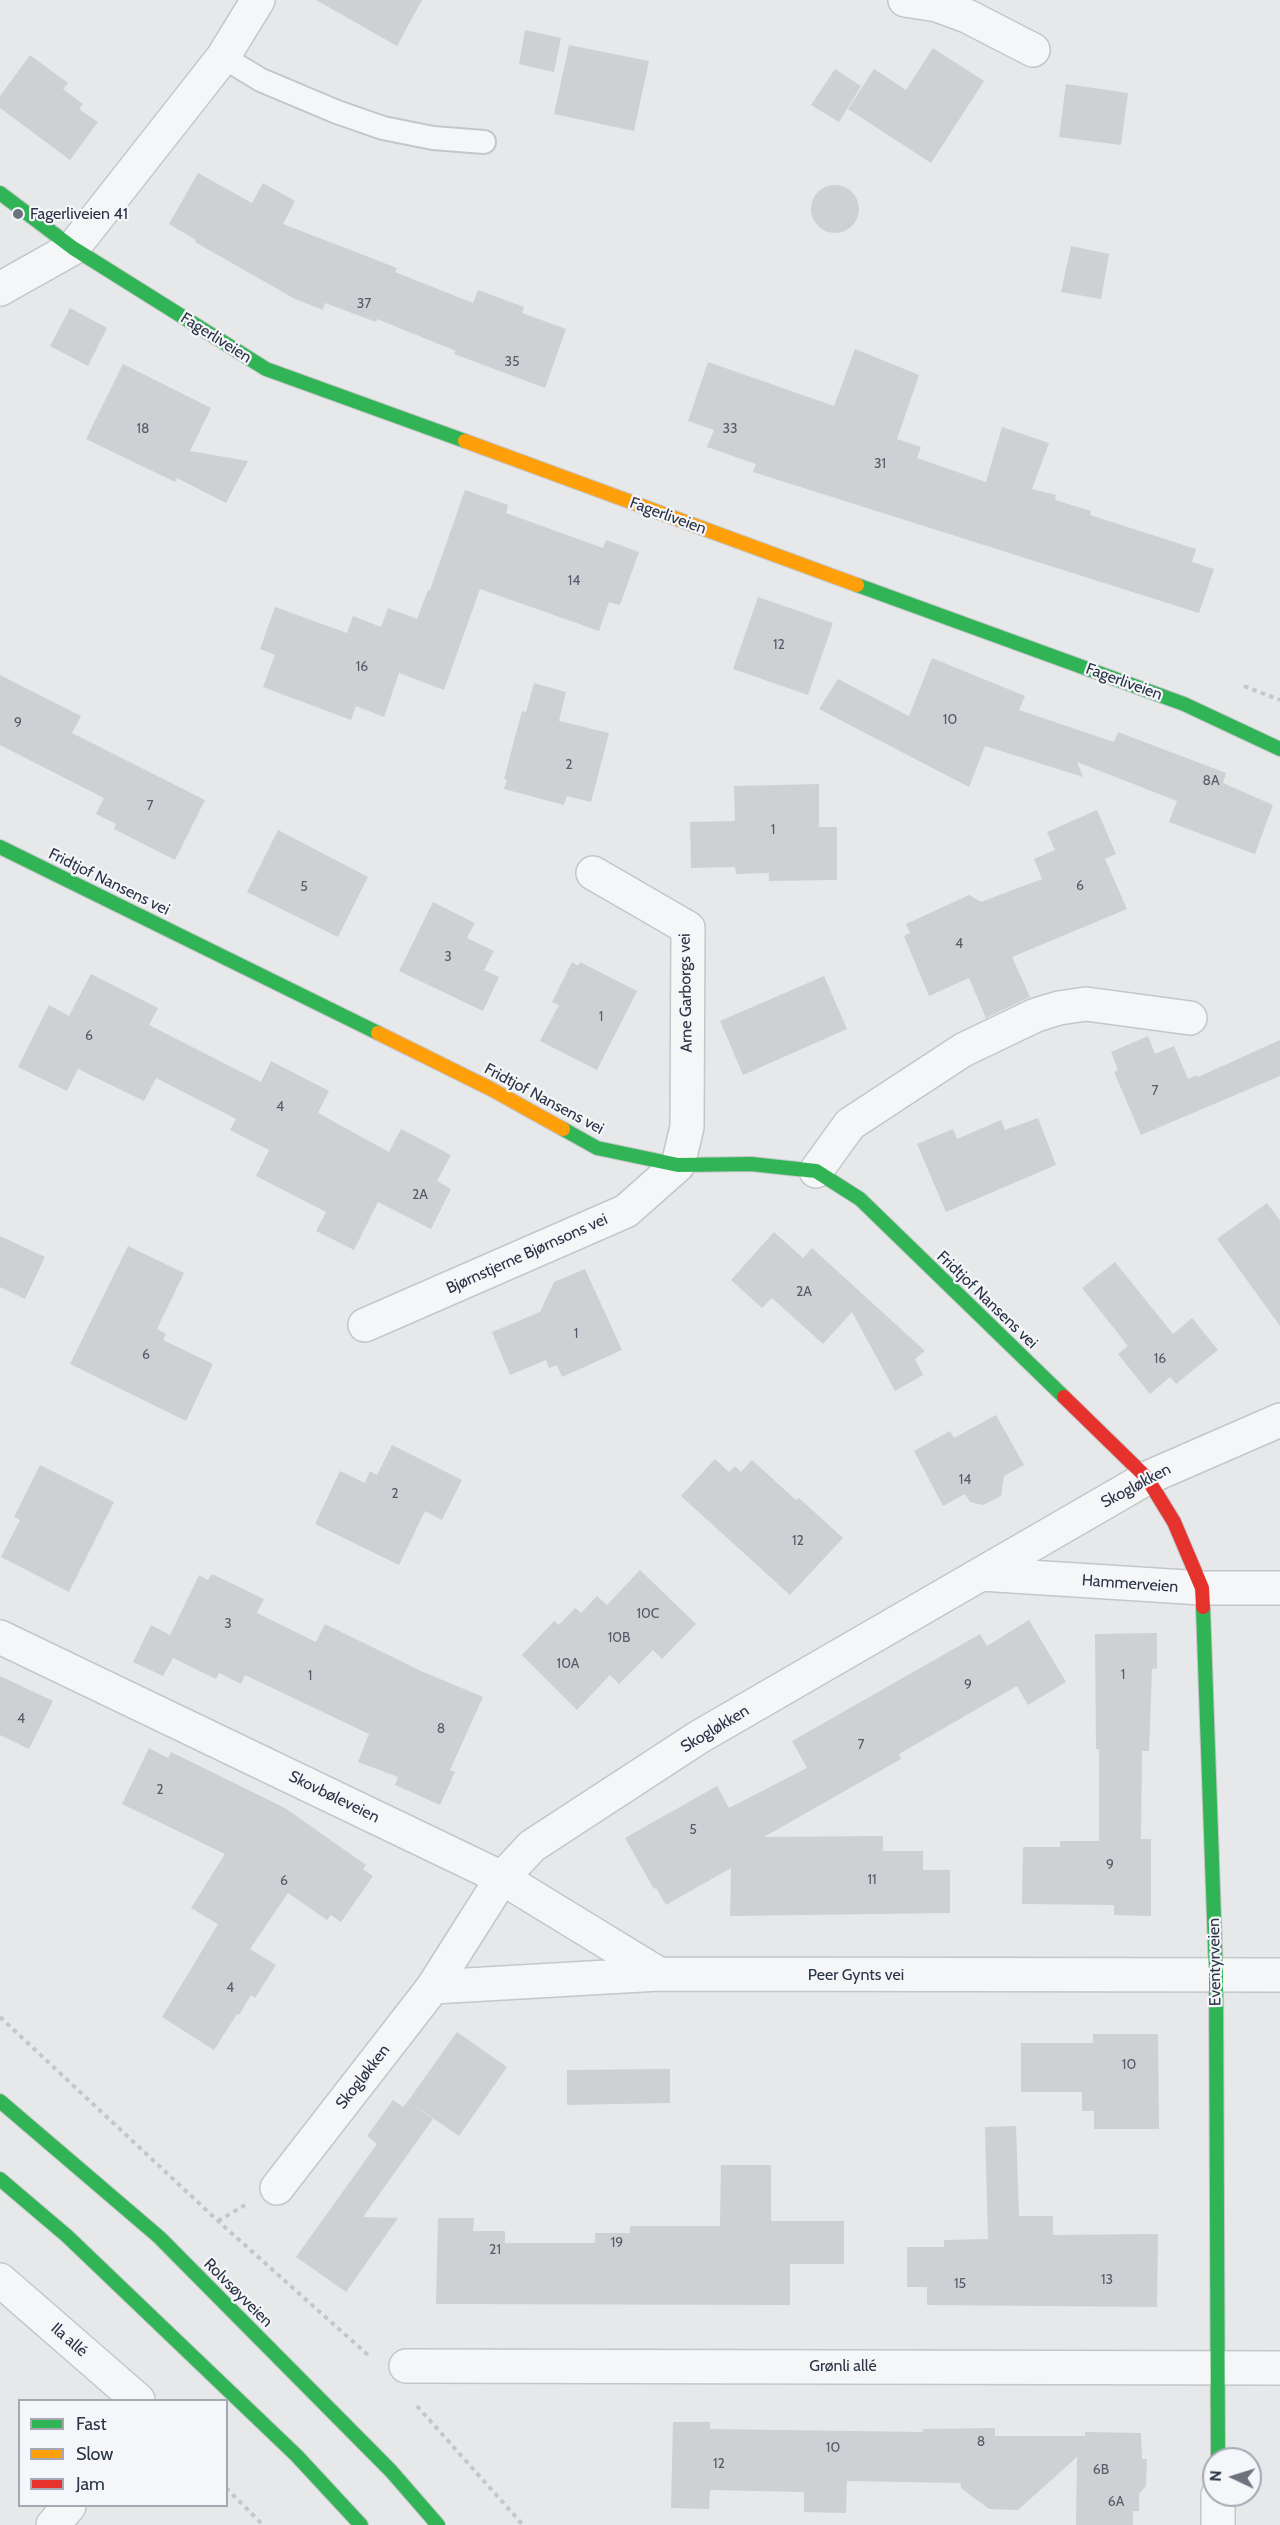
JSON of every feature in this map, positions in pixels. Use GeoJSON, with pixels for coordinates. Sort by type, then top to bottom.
{"type":"FeatureCollection","features":[{"type":"Feature","properties":{"kind":"street"},"geometry":{"type":"LineString","coordinates":[[0,289],[73,248],[223,57],[258,0]]}},
{"type":"Feature","properties":{"kind":"street"},"geometry":{"type":"LineString","coordinates":[[905,0],[938,5],[967,16],[1033,50]]}},
{"type":"Feature","properties":{"kind":"street","name":"Fagerliveien"},"geometry":{"type":"LineString","coordinates":[[0,193],[73,248],[266,369],[1184,704],[1280,749]]}},
{"type":"Feature","properties":{"kind":"street","name":"Fridtjof Nansens vei"},"geometry":{"type":"LineString","coordinates":[[0,847],[491,1089],[597,1148],[678,1165],[751,1164],[816,1171],[860,1199],[1147,1478]]}},
{"type":"Feature","properties":{"kind":"street","name":"Arne Garborgs vei"},"geometry":{"type":"LineString","coordinates":[[592,873],[688,928],[687,1127],[678,1165]]}},
{"type":"Feature","properties":{"kind":"street"},"geometry":{"type":"LineString","coordinates":[[816,1171],[850,1124],[963,1050],[1036,1015],[1059,1008],[1086,1004],[1190,1018]]}},
{"type":"Feature","properties":{"kind":"street","name":"Bjørnstjerne Bjørnsons vei"},"geometry":{"type":"LineString","coordinates":[[365,1325],[626,1211],[678,1165]]}},
{"type":"Feature","properties":{"kind":"street","name":"Skogløkken"},"geometry":{"type":"LineString","coordinates":[[277,2188],[433,1987],[502,1878],[532,1846],[699,1737],[1147,1478],[1280,1420]]}},
{"type":"Feature","properties":{"kind":"street","name":"Eventyrveien"},"geometry":{"type":"LineString","coordinates":[[1147,1478],[1174,1522],[1203,1588],[1216,1975],[1218,2447]]}},
{"type":"Feature","properties":{"kind":"street","name":"Hammerveien"},"geometry":{"type":"LineString","coordinates":[[981,1574],[1203,1588],[1280,1588]]}},
{"type":"Feature","properties":{"kind":"street","name":"Skovbøleveien"},"geometry":{"type":"LineString","coordinates":[[0,1637],[502,1878],[659,1974]]}},
{"type":"Feature","properties":{"kind":"street","name":"Peer Gynts vei"},"geometry":{"type":"LineString","coordinates":[[433,1987],[659,1974],[1280,1975]]}},
{"type":"Feature","properties":{"kind":"street","name":"Rolvsøyveien"},"geometry":{"type":"LineString","coordinates":[[0,2101],[159,2237],[391,2471],[438,2525]]}},
{"type":"Feature","properties":{"kind":"street"},"geometry":{"type":"LineString","coordinates":[[0,2179],[67,2236],[297,2456],[361,2525]]}},
{"type":"Feature","properties":{"kind":"street","name":"Ila allé"},"geometry":{"type":"LineString","coordinates":[[0,2280],[137,2399]]}},
{"type":"Feature","properties":{"kind":"street","name":"Grønli allé"},"geometry":{"type":"LineString","coordinates":[[391,2364],[1280,2367]]}},
{"type":"Feature","properties":{"kind":"street"},"geometry":{"type":"LineString","coordinates":[[53,2525],[67,2507]]}},
{"type":"Feature","properties":{"kind":"street"},"geometry":{"type":"LineString","coordinates":[[1218,2507],[1218,2525]]}},
{"type":"Feature","properties":{"kind":"lane"},"geometry":{"type":"LineString","coordinates":[[223,57],[261,80],[374,125],[433,138],[484,142]]}},
{"type":"Feature","properties":{"kind":"path"},"geometry":{"type":"LineString","coordinates":[[0,2017],[218,2221],[391,2364]]}},
{"type":"Feature","properties":{"kind":"path"},"geometry":{"type":"LineString","coordinates":[[415,2404],[523,2525]]}},
{"type":"Feature","properties":{"kind":"path"},"geometry":{"type":"LineString","coordinates":[[228,2490],[263,2525]]}},
{"type":"Feature","properties":{"kind":"building"},"geometry":{"type":"Polygon","coordinates":[[[316,0],[422,0],[397,46],[316,0]]]}},
{"type":"Feature","properties":{"kind":"building"},"geometry":{"type":"Polygon","coordinates":[[[525,30],[561,38],[554,72],[519,64],[525,30]]]}},
{"type":"Feature","properties":{"kind":"building"},"geometry":{"type":"Polygon","coordinates":[[[569,45],[649,61],[634,131],[554,114],[569,45]]]}},
{"type":"Feature","properties":{"kind":"building"},"geometry":{"type":"Polygon","coordinates":[[[933,48],[984,81],[931,163],[848,109],[874,69],[906,90],[933,48]]]}},
{"type":"Feature","properties":{"kind":"building"},"geometry":{"type":"Polygon","coordinates":[[[30,55],[68,83],[63,89],[83,104],[79,109],[98,122],[70,160],[0,108],[0,96],[30,55]]]}},
{"type":"Feature","properties":{"kind":"building"},"geometry":{"type":"Polygon","coordinates":[[[835,69],[861,86],[839,122],[811,105],[835,69]]]}},
{"type":"Feature","properties":{"kind":"building"},"geometry":{"type":"Polygon","coordinates":[[[1066,84],[1128,93],[1121,145],[1059,137],[1066,84]]]}},
{"type":"Feature","properties":{"kind":"building"},"geometry":{"type":"Polygon","coordinates":[[[198,173],[252,203],[263,183],[295,201],[283,224],[397,268],[395,272],[473,303],[478,290],[524,307],[522,313],[566,329],[545,388],[454,354],[456,351],[377,319],[376,322],[325,303],[323,310],[295,299],[195,242],[196,240],[169,224],[198,173]]]}},
{"type":"Feature","properties":{"kind":"building"},"geometry":{"type":"Polygon","coordinates":[[[830,185],[840,185],[852,192],[859,204],[859,214],[852,226],[840,233],[830,233],[815,222],[811,214],[811,204],[822,189],[830,185]]]}},
{"type":"Feature","properties":{"kind":"building"},"geometry":{"type":"Polygon","coordinates":[[[1071,246],[1109,254],[1101,299],[1061,292],[1071,246]]]}},
{"type":"Feature","properties":{"kind":"building"},"geometry":{"type":"Polygon","coordinates":[[[70,308],[107,328],[88,366],[50,346],[70,308]]]}},
{"type":"Feature","properties":{"kind":"building"},"geometry":{"type":"Polygon","coordinates":[[[855,349],[919,375],[897,439],[921,447],[917,458],[986,482],[1002,427],[1049,443],[1032,489],[1056,495],[1055,500],[1091,511],[1090,515],[1196,549],[1192,562],[1214,569],[1199,613],[753,472],[756,464],[707,447],[714,430],[688,421],[708,362],[834,406],[855,349]]]}},
{"type":"Feature","properties":{"kind":"building"},"geometry":{"type":"Polygon","coordinates":[[[123,364],[211,408],[190,451],[248,461],[226,503],[177,478],[175,482],[86,439],[123,364]]]}},
{"type":"Feature","properties":{"kind":"building"},"geometry":{"type":"Polygon","coordinates":[[[465,490],[508,505],[506,513],[603,548],[606,540],[639,552],[620,605],[609,602],[599,631],[480,589],[444,690],[399,673],[384,717],[356,706],[351,720],[263,687],[275,655],[260,649],[275,607],[347,633],[353,616],[381,627],[388,608],[417,619],[428,590],[430,590],[465,490]]]}},
{"type":"Feature","properties":{"kind":"building"},"geometry":{"type":"Polygon","coordinates":[[[758,597],[833,623],[808,695],[733,669],[758,597]]]}},
{"type":"Feature","properties":{"kind":"building"},"geometry":{"type":"Polygon","coordinates":[[[932,658],[1025,696],[1019,710],[1114,742],[1118,732],[1226,773],[1223,783],[1273,805],[1255,854],[1169,822],[1177,801],[1077,762],[1083,777],[985,746],[969,787],[819,709],[838,679],[909,716],[932,658]]]}},
{"type":"Feature","properties":{"kind":"building"},"geometry":{"type":"Polygon","coordinates":[[[0,675],[81,716],[72,733],[205,800],[175,860],[114,829],[116,824],[96,814],[104,798],[0,745],[0,675]]]}},
{"type":"Feature","properties":{"kind":"building"},"geometry":{"type":"Polygon","coordinates":[[[534,683],[566,692],[559,721],[609,733],[591,802],[567,796],[564,805],[504,789],[507,780],[504,779],[522,711],[526,712],[534,683]]]}},
{"type":"Feature","properties":{"kind":"building"},"geometry":{"type":"Polygon","coordinates":[[[819,784],[819,827],[837,827],[837,880],[769,881],[769,873],[736,874],[735,867],[691,868],[690,822],[735,821],[734,786],[819,784]]]}},
{"type":"Feature","properties":{"kind":"building"},"geometry":{"type":"Polygon","coordinates":[[[1097,810],[1116,854],[1105,859],[1127,909],[1012,957],[1030,997],[986,1018],[969,978],[929,996],[904,936],[910,933],[906,924],[969,895],[981,902],[1042,879],[1034,859],[1055,850],[1047,832],[1097,810]]]}},
{"type":"Feature","properties":{"kind":"building"},"geometry":{"type":"Polygon","coordinates":[[[278,830],[368,877],[338,937],[247,892],[278,830]]]}},
{"type":"Feature","properties":{"kind":"building"},"geometry":{"type":"Polygon","coordinates":[[[433,902],[475,923],[467,938],[494,951],[484,970],[499,977],[483,1011],[399,971],[433,902]]]}},
{"type":"Feature","properties":{"kind":"building"},"geometry":{"type":"Polygon","coordinates":[[[572,962],[578,966],[580,962],[637,991],[597,1070],[540,1041],[559,1005],[552,1002],[572,962]]]}},
{"type":"Feature","properties":{"kind":"building"},"geometry":{"type":"Polygon","coordinates":[[[91,974],[158,1008],[149,1025],[261,1082],[271,1061],[329,1091],[318,1113],[389,1152],[401,1129],[451,1155],[437,1181],[451,1189],[431,1229],[378,1202],[354,1250],[316,1231],[326,1212],[256,1176],[269,1150],[230,1130],[236,1119],[156,1078],[144,1101],[78,1069],[67,1091],[18,1067],[49,1005],[69,1016],[91,974]]]}},
{"type":"Feature","properties":{"kind":"building"},"geometry":{"type":"Polygon","coordinates":[[[824,976],[847,1029],[743,1075],[720,1021],[824,976]]]}},
{"type":"Feature","properties":{"kind":"building"},"geometry":{"type":"Polygon","coordinates":[[[1148,1036],[1155,1054],[1174,1046],[1188,1079],[1197,1075],[1198,1077],[1280,1040],[1280,1076],[1141,1135],[1114,1072],[1118,1070],[1111,1052],[1148,1036]]]}},
{"type":"Feature","properties":{"kind":"building"},"geometry":{"type":"Polygon","coordinates":[[[1038,1118],[1056,1165],[946,1212],[917,1144],[953,1129],[957,1139],[1001,1120],[1005,1130],[1038,1118]]]}},
{"type":"Feature","properties":{"kind":"building"},"geometry":{"type":"Polygon","coordinates":[[[1267,1203],[1280,1220],[1280,1326],[1217,1239],[1267,1203]]]}},
{"type":"Feature","properties":{"kind":"building"},"geometry":{"type":"Polygon","coordinates":[[[774,1232],[803,1258],[812,1248],[925,1351],[915,1359],[923,1375],[895,1391],[852,1312],[823,1344],[772,1298],[762,1308],[731,1280],[774,1232]]]}},
{"type":"Feature","properties":{"kind":"building"},"geometry":{"type":"Polygon","coordinates":[[[0,1236],[45,1257],[25,1299],[0,1287],[0,1236]]]}},
{"type":"Feature","properties":{"kind":"building"},"geometry":{"type":"Polygon","coordinates":[[[128,1246],[184,1273],[157,1329],[166,1334],[163,1340],[213,1364],[186,1421],[70,1364],[128,1246]]]}},
{"type":"Feature","properties":{"kind":"building"},"geometry":{"type":"Polygon","coordinates":[[[1115,1262],[1173,1334],[1192,1318],[1218,1350],[1176,1384],[1170,1377],[1150,1394],[1118,1354],[1128,1346],[1082,1288],[1115,1262]]]}},
{"type":"Feature","properties":{"kind":"building"},"geometry":{"type":"Polygon","coordinates":[[[585,1269],[622,1350],[562,1377],[557,1365],[549,1368],[546,1360],[510,1375],[492,1332],[540,1312],[554,1282],[585,1269]]]}},
{"type":"Feature","properties":{"kind":"building"},"geometry":{"type":"Polygon","coordinates":[[[996,1415],[1024,1465],[1004,1476],[1001,1496],[983,1505],[970,1502],[965,1494],[943,1506],[914,1451],[950,1431],[954,1438],[996,1415]]]}},
{"type":"Feature","properties":{"kind":"building"},"geometry":{"type":"Polygon","coordinates":[[[392,1445],[462,1480],[442,1520],[425,1511],[399,1565],[315,1524],[340,1471],[365,1483],[370,1471],[377,1475],[392,1445]]]}},
{"type":"Feature","properties":{"kind":"building"},"geometry":{"type":"Polygon","coordinates":[[[715,1459],[729,1472],[735,1466],[741,1472],[752,1460],[843,1538],[790,1595],[681,1496],[715,1459]]]}},
{"type":"Feature","properties":{"kind":"building"},"geometry":{"type":"Polygon","coordinates":[[[40,1465],[114,1502],[69,1592],[1,1557],[20,1520],[14,1517],[40,1465]]]}},
{"type":"Feature","properties":{"kind":"building"},"geometry":{"type":"Polygon","coordinates":[[[640,1570],[696,1624],[662,1659],[653,1650],[619,1684],[610,1675],[577,1710],[522,1655],[554,1621],[559,1625],[575,1608],[581,1613],[597,1596],[607,1605],[640,1570]]]}},
{"type":"Feature","properties":{"kind":"building"},"geometry":{"type":"Polygon","coordinates":[[[212,1574],[264,1599],[257,1613],[316,1642],[325,1624],[421,1671],[483,1697],[450,1770],[455,1772],[440,1805],[395,1785],[398,1777],[358,1762],[369,1734],[245,1675],[241,1684],[219,1673],[216,1679],[173,1658],[163,1676],[133,1662],[151,1625],[170,1635],[199,1575],[208,1580],[212,1574]]]}},
{"type":"Feature","properties":{"kind":"building"},"geometry":{"type":"Polygon","coordinates":[[[1029,1620],[1066,1682],[1028,1705],[1017,1686],[899,1754],[901,1759],[764,1837],[883,1836],[883,1851],[923,1851],[923,1870],[950,1870],[950,1913],[730,1916],[731,1868],[666,1905],[656,1888],[654,1889],[625,1838],[717,1786],[729,1808],[807,1768],[792,1741],[980,1634],[987,1646],[1029,1620]]]}},
{"type":"Feature","properties":{"kind":"building"},"geometry":{"type":"Polygon","coordinates":[[[1157,1633],[1157,1668],[1152,1669],[1149,1751],[1142,1751],[1141,1839],[1151,1839],[1151,1916],[1114,1915],[1114,1905],[1022,1904],[1023,1847],[1060,1847],[1060,1841],[1099,1841],[1095,1634],[1157,1633]]]}},
{"type":"Feature","properties":{"kind":"building"},"geometry":{"type":"Polygon","coordinates":[[[0,1676],[53,1701],[29,1749],[0,1735],[0,1676]]]}},
{"type":"Feature","properties":{"kind":"building"},"geometry":{"type":"Polygon","coordinates":[[[149,1748],[168,1758],[171,1752],[285,1808],[366,1865],[363,1869],[373,1876],[341,1922],[331,1915],[327,1920],[288,1893],[250,1949],[276,1965],[255,1998],[251,1995],[239,2015],[237,2014],[214,2050],[162,2017],[218,1924],[191,1908],[225,1854],[122,1804],[149,1748]]]}},
{"type":"Feature","properties":{"kind":"building"},"geometry":{"type":"Polygon","coordinates":[[[457,2032],[507,2067],[459,2136],[408,2101],[457,2032]]]}},
{"type":"Feature","properties":{"kind":"building"},"geometry":{"type":"Polygon","coordinates":[[[1093,2034],[1158,2034],[1159,2129],[1094,2129],[1094,2111],[1082,2111],[1082,2092],[1021,2092],[1021,2043],[1093,2043],[1093,2034]]]}},
{"type":"Feature","properties":{"kind":"building"},"geometry":{"type":"Polygon","coordinates":[[[670,2069],[670,2103],[567,2105],[567,2070],[670,2069]]]}},
{"type":"Feature","properties":{"kind":"building"},"geometry":{"type":"Polygon","coordinates":[[[393,2100],[403,2107],[408,2101],[433,2119],[363,2217],[398,2218],[346,2292],[296,2257],[377,2144],[367,2136],[393,2100]]]}},
{"type":"Feature","properties":{"kind":"building"},"geometry":{"type":"Polygon","coordinates":[[[1016,2126],[1019,2216],[1053,2216],[1053,2235],[1158,2234],[1157,2307],[927,2305],[927,2287],[907,2287],[907,2247],[944,2247],[944,2240],[988,2239],[985,2127],[1016,2126]]]}},
{"type":"Feature","properties":{"kind":"building"},"geometry":{"type":"Polygon","coordinates":[[[721,2165],[771,2165],[771,2221],[844,2221],[844,2264],[790,2264],[790,2305],[436,2304],[438,2218],[474,2218],[473,2231],[505,2231],[505,2243],[595,2243],[595,2233],[630,2233],[630,2226],[720,2226],[721,2165]]]}},
{"type":"Feature","properties":{"kind":"building"},"geometry":{"type":"Polygon","coordinates":[[[673,2422],[710,2422],[710,2429],[923,2432],[923,2429],[995,2428],[995,2436],[1085,2436],[1085,2432],[1141,2433],[1142,2459],[1147,2459],[1146,2486],[1139,2494],[1139,2511],[1133,2511],[1133,2525],[1076,2525],[1077,2457],[1018,2510],[989,2509],[961,2488],[961,2483],[847,2481],[846,2513],[804,2512],[804,2492],[710,2490],[709,2509],[671,2508],[673,2422]]]}},
{"type":"Feature","properties":{"kind":"traffic: fast"},"geometry":{"type":"LineString","coordinates":[[0,193],[73,248],[266,369],[465,441]]}},
{"type":"Feature","properties":{"kind":"traffic: fast"},"geometry":{"type":"LineString","coordinates":[[857,585],[1184,704],[1280,749]]}},
{"type":"Feature","properties":{"kind":"traffic: fast"},"geometry":{"type":"LineString","coordinates":[[0,847],[378,1033]]}},
{"type":"Feature","properties":{"kind":"traffic: fast"},"geometry":{"type":"LineString","coordinates":[[563,1129],[597,1148],[678,1165],[751,1164],[816,1171],[860,1199],[1064,1397]]}},
{"type":"Feature","properties":{"kind":"traffic: fast"},"geometry":{"type":"LineString","coordinates":[[1203,1607],[1216,1975],[1218,2447]]}},
{"type":"Feature","properties":{"kind":"traffic: fast"},"geometry":{"type":"LineString","coordinates":[[0,2101],[159,2237],[391,2471],[438,2525]]}},
{"type":"Feature","properties":{"kind":"traffic: fast"},"geometry":{"type":"LineString","coordinates":[[0,2179],[67,2236],[297,2456],[361,2525]]}},
{"type":"Feature","properties":{"kind":"traffic: slow"},"geometry":{"type":"LineString","coordinates":[[465,441],[857,585]]}},
{"type":"Feature","properties":{"kind":"traffic: slow"},"geometry":{"type":"LineString","coordinates":[[378,1033],[491,1089],[563,1129]]}},
{"type":"Feature","properties":{"kind":"traffic: jam"},"geometry":{"type":"LineString","coordinates":[[1064,1397],[1147,1478],[1174,1522],[1202,1588],[1203,1607]]}},
{"type":"Feature","properties":{"kind":"place","name":"Fagerliveien 41"},"geometry":{"type":"Point","coordinates":[18,214]}}]}
